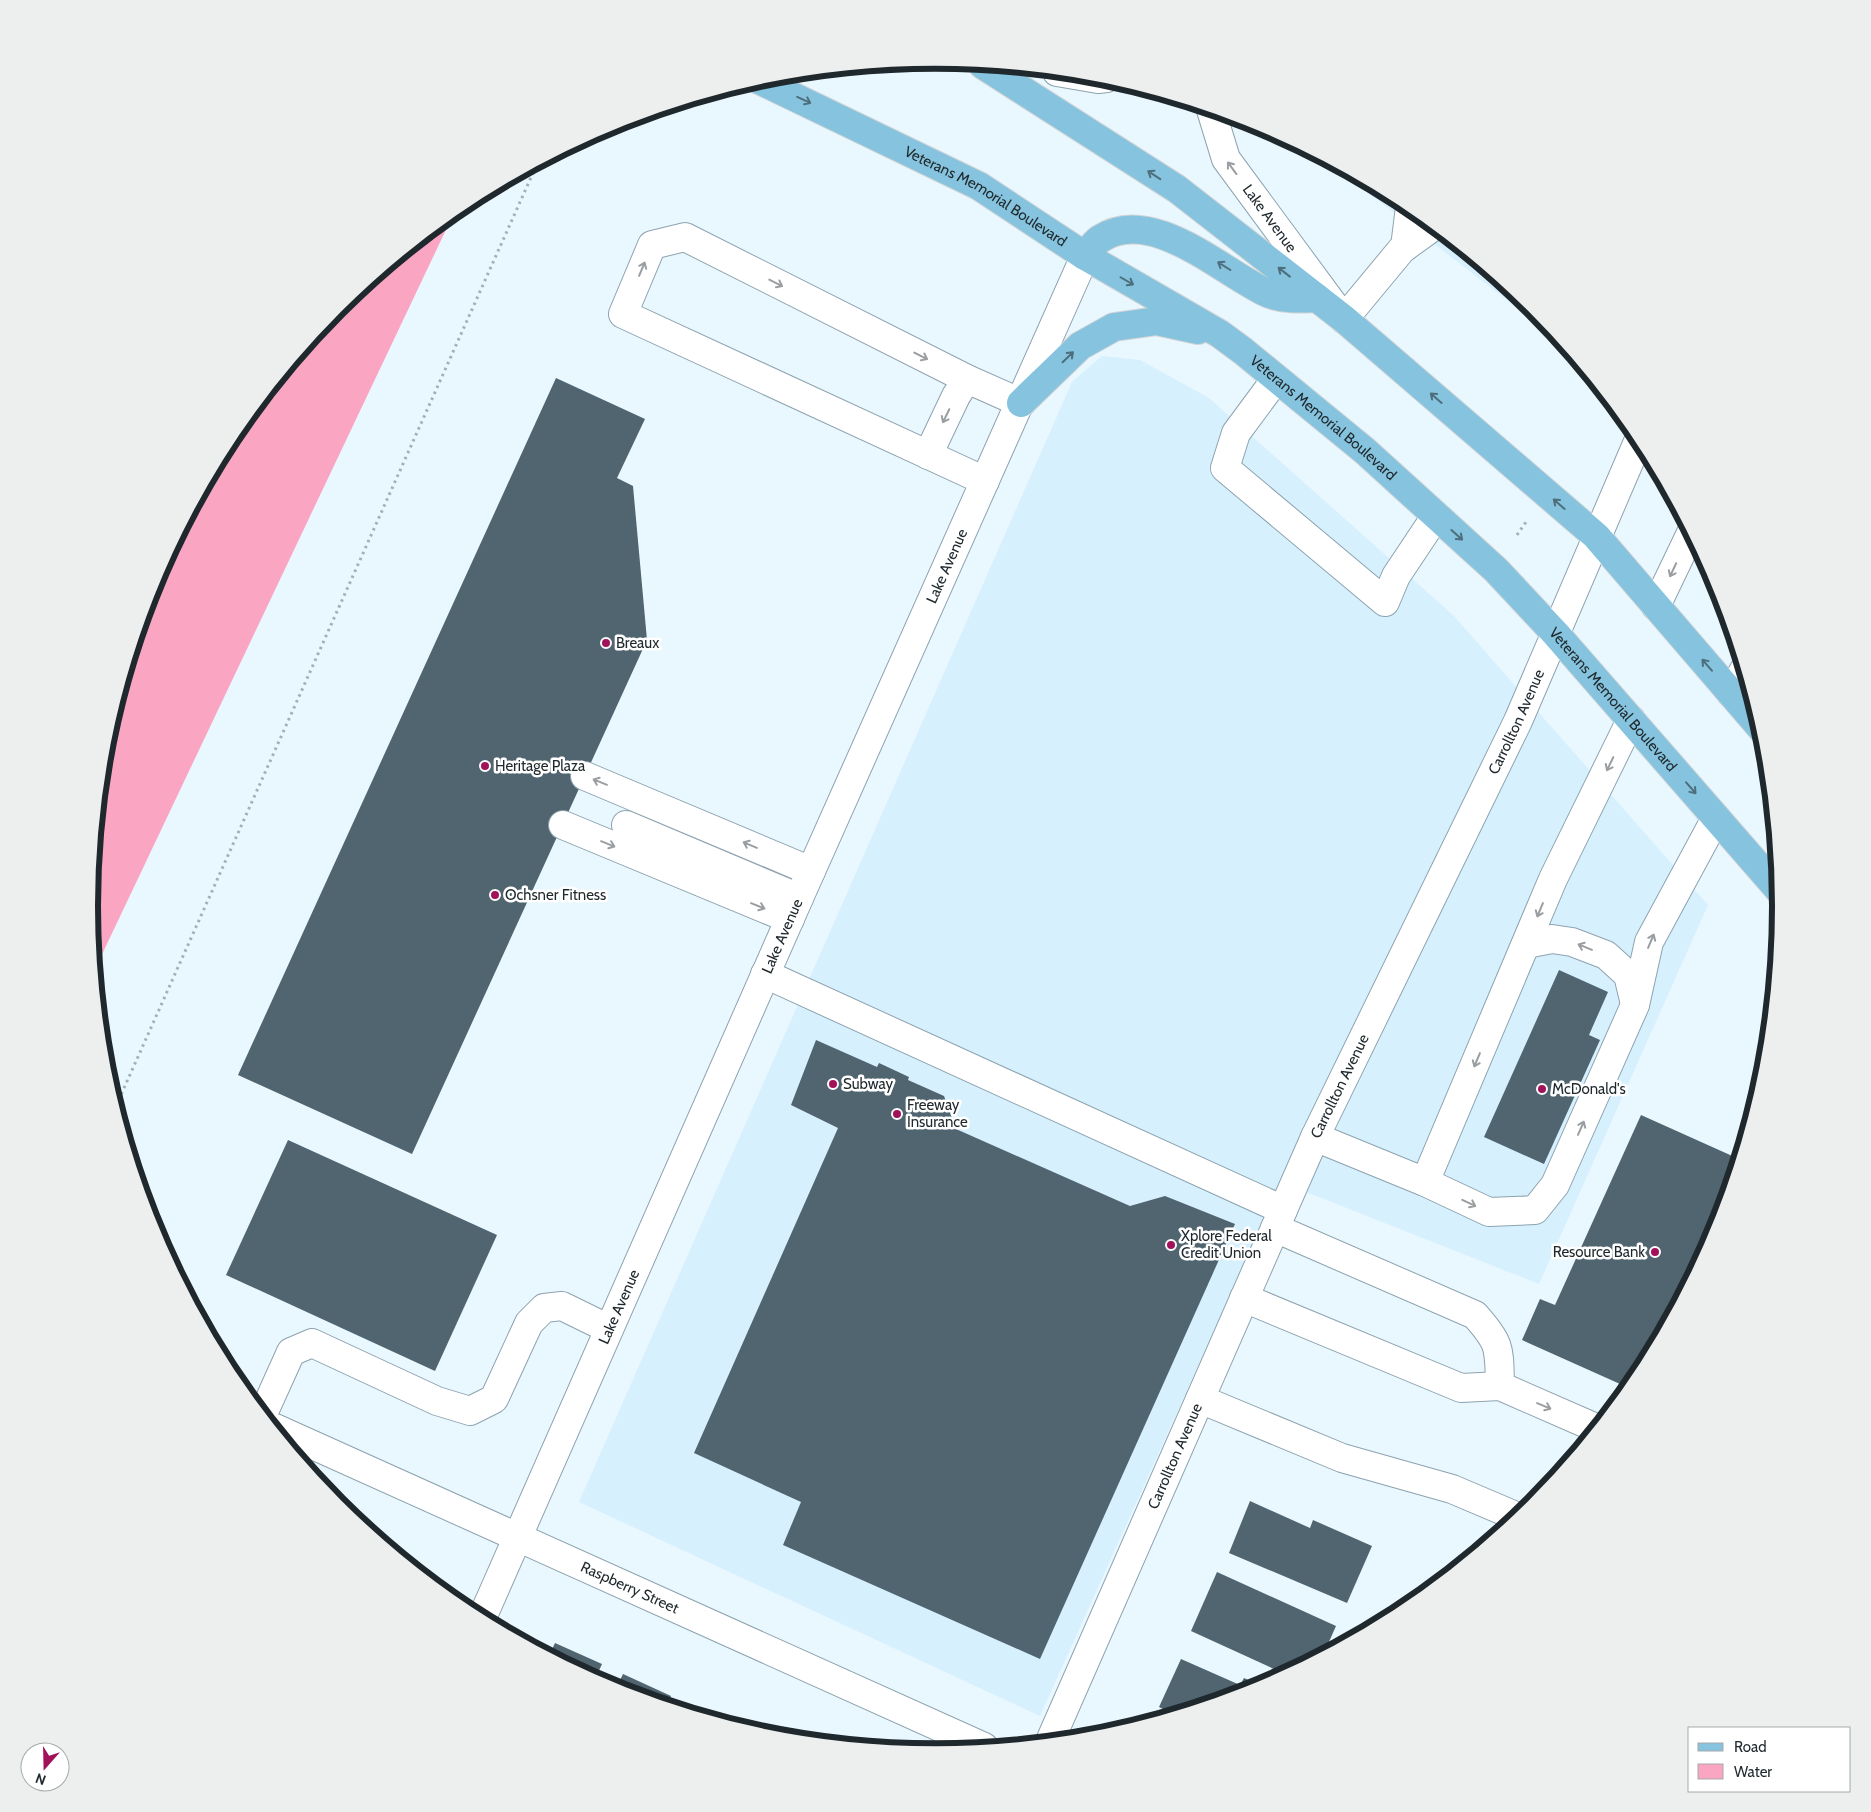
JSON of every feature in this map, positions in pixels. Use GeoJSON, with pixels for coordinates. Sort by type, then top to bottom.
{"type":"FeatureCollection","features":[{"type":"Feature","properties":{"kind":"main road"},"geometry":{"type":"LineString","coordinates":[[993,71],[1177,189],[1344,319],[1596,536],[1656,606],[1738,682],[1746,698]]}},
{"type":"Feature","properties":{"kind":"main road","name":"Veterans Memorial Boulevard"},"geometry":{"type":"LineString","coordinates":[[770,85],[979,186],[1085,256],[1220,334],[1365,451],[1496,570],[1555,633],[1772,882]]}},
{"type":"Feature","properties":{"kind":"main road"},"geometry":{"type":"LineString","coordinates":[[1085,256],[1099,239],[1122,230],[1151,232],[1210,257],[1266,292],[1291,299],[1317,298]]}},
{"type":"Feature","properties":{"kind":"main road"},"geometry":{"type":"LineString","coordinates":[[1021,403],[1080,346],[1114,327],[1157,321],[1220,334]]}},
{"type":"Feature","properties":{"kind":"street","name":"Lake Avenue"},"geometry":{"type":"LineString","coordinates":[[1213,116],[1226,159],[1344,319]]}},
{"type":"Feature","properties":{"kind":"street"},"geometry":{"type":"LineString","coordinates":[[1404,247],[1409,216]]}},
{"type":"Feature","properties":{"kind":"street"},"geometry":{"type":"LineString","coordinates":[[1344,319],[1404,247],[1428,230]]}},
{"type":"Feature","properties":{"kind":"street"},"geometry":{"type":"LineString","coordinates":[[985,482],[623,314],[652,244],[685,237],[967,379],[1021,403]]}},
{"type":"Feature","properties":{"kind":"street","name":"Lake Avenue"},"geometry":{"type":"LineString","coordinates":[[485,1611],[794,909],[1085,256]]}},
{"type":"Feature","properties":{"kind":"street"},"geometry":{"type":"LineString","coordinates":[[928,455],[956,396],[967,379]]}},
{"type":"Feature","properties":{"kind":"street"},"geometry":{"type":"LineString","coordinates":[[1276,379],[1236,433],[1225,468],[1385,602],[1396,576],[1436,516]]}},
{"type":"Feature","properties":{"kind":"street","name":"Carrollton Avenue"},"geometry":{"type":"LineString","coordinates":[[1053,1735],[1315,1136],[1518,721],[1636,447]]}},
{"type":"Feature","properties":{"kind":"street"},"geometry":{"type":"LineString","coordinates":[[1656,606],[1688,540]]}},
{"type":"Feature","properties":{"kind":"street"},"geometry":{"type":"LineString","coordinates":[[1425,1182],[1553,879],[1631,720]]}},
{"type":"Feature","properties":{"kind":"street"},"geometry":{"type":"LineString","coordinates":[[586,776],[811,871]]}},
{"type":"Feature","properties":{"kind":"street"},"geometry":{"type":"LineString","coordinates":[[1315,1136],[1425,1182],[1489,1212],[1534,1210],[1555,1185],[1635,1005],[1649,942],[1716,818]]}},
{"type":"Feature","properties":{"kind":"street"},"geometry":{"type":"LineString","coordinates":[[626,824],[794,909]]}},
{"type":"Feature","properties":{"kind":"street"},"geometry":{"type":"LineString","coordinates":[[563,825],[794,909]]}},
{"type":"Feature","properties":{"kind":"street"},"geometry":{"type":"LineString","coordinates":[[1526,944],[1552,940],[1572,942],[1606,955],[1628,976],[1635,1005]]}},
{"type":"Feature","properties":{"kind":"street"},"geometry":{"type":"LineString","coordinates":[[766,974],[1279,1219],[1475,1315],[1490,1332],[1498,1347],[1500,1386]]}},
{"type":"Feature","properties":{"kind":"street"},"geometry":{"type":"LineString","coordinates":[[1244,1298],[1461,1388],[1500,1386],[1592,1426]]}},
{"type":"Feature","properties":{"kind":"street"},"geometry":{"type":"LineString","coordinates":[[266,1408],[291,1352],[312,1343],[437,1401],[470,1411],[494,1399],[529,1323],[544,1308],[562,1306],[609,1329]]}},
{"type":"Feature","properties":{"kind":"street"},"geometry":{"type":"LineString","coordinates":[[1200,1399],[1342,1458],[1452,1489],[1511,1514]]}},
{"type":"Feature","properties":{"kind":"street","name":"Raspberry Street"},"geometry":{"type":"LineString","coordinates":[[285,1432],[964,1742]]}},
{"type":"Feature","properties":{"kind":"path"},"geometry":{"type":"LineString","coordinates":[[120,1096],[533,172]]}},
{"type":"Feature","properties":{"kind":"path"},"geometry":{"type":"LineString","coordinates":[[1517,535],[1530,517]]}},
{"type":"Feature","properties":{"kind":"shaded area"},"geometry":{"type":"Polygon","coordinates":[[[1342,174],[1401,210],[1445,242],[1488,277],[1536,322],[1342,174]]]}},
{"type":"Feature","properties":{"kind":"shaded area"},"geometry":{"type":"Polygon","coordinates":[[[1102,356],[1140,360],[1209,398],[1454,616],[1708,905],[1539,1284],[1281,1182],[1040,1716],[579,1502],[1072,382],[1102,356]]]}},
{"type":"Feature","properties":{"kind":"water"},"geometry":{"type":"Polygon","coordinates":[[[448,226],[100,959],[98,906],[100,851],[105,797],[114,743],[127,689],[143,637],[162,586],[185,536],[210,487],[239,441],[271,396],[306,354],[343,314],[383,277],[448,226]]]}},
{"type":"Feature","properties":{"kind":"building","name":"Heritage Plaza"},"geometry":{"type":"Polygon","coordinates":[[[556,378],[645,419],[617,478],[633,486],[647,640],[412,1154],[238,1075],[556,378]]]}},
{"type":"Feature","properties":{"kind":"building","name":"McDonald's"},"geometry":{"type":"Polygon","coordinates":[[[1559,970],[1608,992],[1589,1035],[1600,1040],[1544,1164],[1484,1137],[1559,970]]]}},
{"type":"Feature","properties":{"kind":"building"},"geometry":{"type":"Polygon","coordinates":[[[816,1040],[877,1067],[879,1063],[909,1077],[908,1080],[944,1096],[956,1129],[1130,1206],[1165,1196],[1235,1224],[1040,1659],[783,1545],[801,1502],[694,1453],[838,1128],[791,1105],[816,1040]]]}},
{"type":"Feature","properties":{"kind":"building"},"geometry":{"type":"Polygon","coordinates":[[[1641,1115],[1734,1157],[1709,1226],[1686,1276],[1661,1325],[1622,1385],[1522,1340],[1540,1299],[1555,1305],[1641,1115]]]}},
{"type":"Feature","properties":{"kind":"building"},"geometry":{"type":"Polygon","coordinates":[[[288,1140],[497,1235],[435,1371],[226,1275],[288,1140]]]}},
{"type":"Feature","properties":{"kind":"building"},"geometry":{"type":"Polygon","coordinates":[[[1250,1501],[1310,1528],[1313,1520],[1372,1546],[1347,1603],[1229,1553],[1250,1501]]]}},
{"type":"Feature","properties":{"kind":"building"},"geometry":{"type":"Polygon","coordinates":[[[1217,1572],[1336,1626],[1327,1645],[1277,1670],[1191,1631],[1217,1572]]]}},
{"type":"Feature","properties":{"kind":"building"},"geometry":{"type":"Polygon","coordinates":[[[555,1643],[602,1664],[598,1672],[552,1650],[555,1643]]]}},
{"type":"Feature","properties":{"kind":"building"},"geometry":{"type":"Polygon","coordinates":[[[1181,1659],[1240,1685],[1244,1678],[1252,1682],[1166,1711],[1159,1707],[1181,1659]]]}},
{"type":"Feature","properties":{"kind":"building"},"geometry":{"type":"Polygon","coordinates":[[[623,1674],[671,1696],[669,1700],[619,1682],[623,1674]]]}},
{"type":"Feature","properties":{"kind":"place","name":"Breaux"},"geometry":{"type":"Point","coordinates":[606,643]}},
{"type":"Feature","properties":{"kind":"place","name":"Heritage Plaza"},"geometry":{"type":"Point","coordinates":[485,766]}},
{"type":"Feature","properties":{"kind":"place","name":"Ochsner Fitness"},"geometry":{"type":"Point","coordinates":[495,895]}},
{"type":"Feature","properties":{"kind":"place","name":"Subway"},"geometry":{"type":"Point","coordinates":[833,1084]}},
{"type":"Feature","properties":{"kind":"place","name":"McDonald's"},"geometry":{"type":"Point","coordinates":[1542,1089]}},
{"type":"Feature","properties":{"kind":"place","name":"Freeway Insurance"},"geometry":{"type":"Point","coordinates":[897,1114]}},
{"type":"Feature","properties":{"kind":"place","name":"Xplore Federal Credit Union"},"geometry":{"type":"Point","coordinates":[1171,1245]}},
{"type":"Feature","properties":{"kind":"place","name":"Resource Bank"},"geometry":{"type":"Point","coordinates":[1655,1252]}}]}
